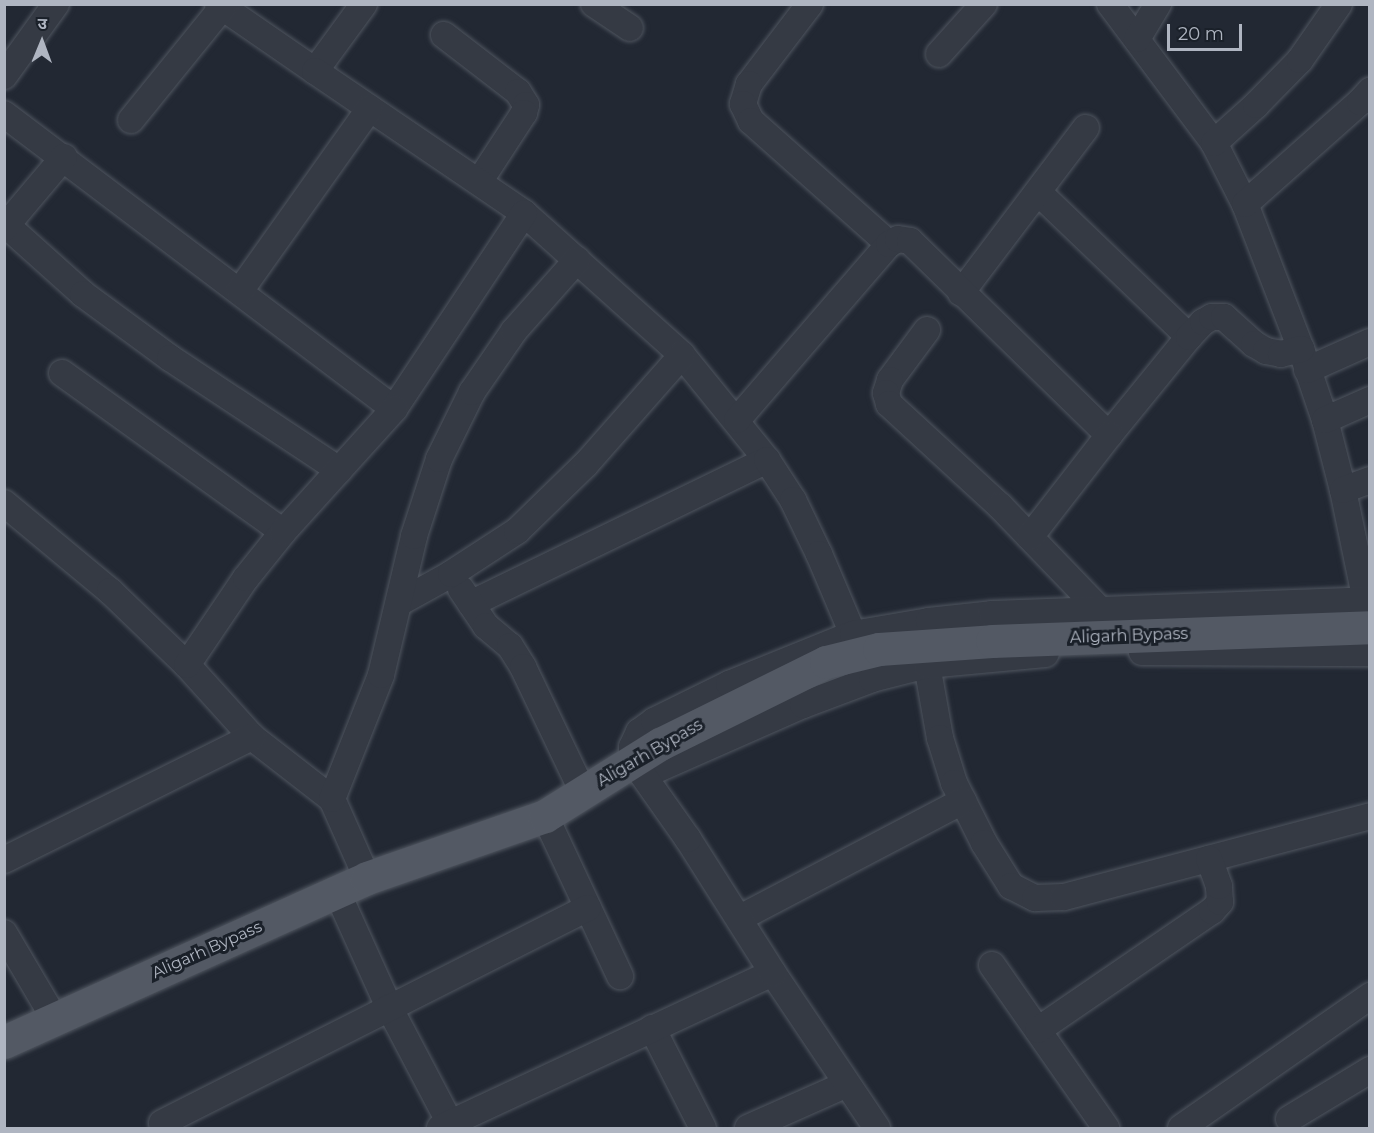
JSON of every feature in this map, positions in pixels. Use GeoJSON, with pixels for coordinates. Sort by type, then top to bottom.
{"type":"FeatureCollection","features":[{"type":"Feature","properties":{"kind":"main road","name":"Aligarh Bypass"},"geometry":{"type":"LineString","coordinates":[[4,1042],[368,878],[545,816],[583,792],[826,662],[879,649],[1369,611]]}},
{"type":"Feature","properties":{"kind":"street"},"geometry":{"type":"LineString","coordinates":[[4,76],[56,4]]}},
{"type":"Feature","properties":{"kind":"street"},"geometry":{"type":"LineString","coordinates":[[315,71],[364,4]]}},
{"type":"Feature","properties":{"kind":"street"},"geometry":{"type":"LineString","coordinates":[[594,4],[630,28]]}},
{"type":"Feature","properties":{"kind":"street"},"geometry":{"type":"LineString","coordinates":[[810,4],[749,84],[743,104],[751,121],[889,244]]}},
{"type":"Feature","properties":{"kind":"street"},"geometry":{"type":"LineString","coordinates":[[939,54],[984,4]]}},
{"type":"Feature","properties":{"kind":"street"},"geometry":{"type":"LineString","coordinates":[[877,1128],[773,973],[646,760],[632,747],[639,732],[654,721],[729,684],[853,634],[929,621],[993,614],[1369,611],[1343,490],[1325,420],[1245,204],[1214,143],[1110,4]]}},
{"type":"Feature","properties":{"kind":"street"},"geometry":{"type":"LineString","coordinates":[[1137,39],[1158,4]]}},
{"type":"Feature","properties":{"kind":"street"},"geometry":{"type":"LineString","coordinates":[[1214,143],[1256,105],[1300,60],[1339,4]]}},
{"type":"Feature","properties":{"kind":"street"},"geometry":{"type":"LineString","coordinates":[[131,120],[222,6],[524,213],[682,356],[737,420],[767,460],[797,509],[853,634]]}},
{"type":"Feature","properties":{"kind":"street"},"geometry":{"type":"LineString","coordinates":[[444,35],[518,92],[526,105],[524,113],[479,182]]}},
{"type":"Feature","properties":{"kind":"street"},"geometry":{"type":"LineString","coordinates":[[1245,204],[1370,91]]}},
{"type":"Feature","properties":{"kind":"street"},"geometry":{"type":"LineString","coordinates":[[240,291],[370,108]]}},
{"type":"Feature","properties":{"kind":"street"},"geometry":{"type":"LineString","coordinates":[[4,114],[64,157],[394,409]]}},
{"type":"Feature","properties":{"kind":"street"},"geometry":{"type":"LineString","coordinates":[[961,293],[1086,128]]}},
{"type":"Feature","properties":{"kind":"street"},"geometry":{"type":"LineString","coordinates":[[64,157],[5,225],[83,294],[170,358],[339,470]]}},
{"type":"Feature","properties":{"kind":"street"},"geometry":{"type":"LineString","coordinates":[[1038,192],[1189,337]]}},
{"type":"Feature","properties":{"kind":"street"},"geometry":{"type":"LineString","coordinates":[[187,665],[246,578],[283,532],[394,409],[524,213]]}},
{"type":"Feature","properties":{"kind":"street"},"geometry":{"type":"LineString","coordinates":[[737,420],[889,244],[898,239],[910,241],[1109,435]]}},
{"type":"Feature","properties":{"kind":"street"},"geometry":{"type":"LineString","coordinates":[[332,799],[381,675],[414,536],[439,459],[472,392],[514,331],[577,260]]}},
{"type":"Feature","properties":{"kind":"street"},"geometry":{"type":"LineString","coordinates":[[1030,537],[1109,435],[1203,322],[1212,317],[1224,318],[1266,351],[1304,359],[1370,342]]}},
{"type":"Feature","properties":{"kind":"street"},"geometry":{"type":"LineString","coordinates":[[927,330],[890,380],[886,393],[889,404],[1030,537],[1102,612]]}},
{"type":"Feature","properties":{"kind":"street"},"geometry":{"type":"LineString","coordinates":[[399,603],[451,574],[517,531],[586,464],[682,356]]}},
{"type":"Feature","properties":{"kind":"street"},"geometry":{"type":"LineString","coordinates":[[62,373],[283,532]]}},
{"type":"Feature","properties":{"kind":"street"},"geometry":{"type":"LineString","coordinates":[[1325,420],[1370,400]]}},
{"type":"Feature","properties":{"kind":"street"},"geometry":{"type":"LineString","coordinates":[[471,604],[767,460]]}},
{"type":"Feature","properties":{"kind":"street"},"geometry":{"type":"LineString","coordinates":[[1343,490],[1370,480]]}},
{"type":"Feature","properties":{"kind":"street"},"geometry":{"type":"LineString","coordinates":[[4,503],[110,591],[187,665],[252,737],[332,799],[368,878]]}},
{"type":"Feature","properties":{"kind":"street"},"geometry":{"type":"LineString","coordinates":[[451,574],[486,626],[510,646],[523,667],[583,792]]}},
{"type":"Feature","properties":{"kind":"street"},"geometry":{"type":"LineString","coordinates":[[646,760],[872,679],[927,665],[1030,655],[1161,651],[1370,652]]}},
{"type":"Feature","properties":{"kind":"street"},"geometry":{"type":"LineString","coordinates":[[927,665],[940,738],[963,801],[984,843],[1011,886],[1035,898],[1064,897],[1370,816]]}},
{"type":"Feature","properties":{"kind":"street"},"geometry":{"type":"LineString","coordinates":[[4,860],[252,737]]}},
{"type":"Feature","properties":{"kind":"street"},"geometry":{"type":"LineString","coordinates":[[740,918],[963,801]]}},
{"type":"Feature","properties":{"kind":"street"},"geometry":{"type":"LineString","coordinates":[[545,816],[620,976]]}},
{"type":"Feature","properties":{"kind":"street"},"geometry":{"type":"LineString","coordinates":[[1038,1030],[1212,911],[1220,902],[1219,886],[1209,859]]}},
{"type":"Feature","properties":{"kind":"street"},"geometry":{"type":"LineString","coordinates":[[337,892],[445,1126],[773,973]]}},
{"type":"Feature","properties":{"kind":"street"},"geometry":{"type":"LineString","coordinates":[[162,1123],[588,908]]}},
{"type":"Feature","properties":{"kind":"street"},"geometry":{"type":"LineString","coordinates":[[4,933],[54,1018]]}},
{"type":"Feature","properties":{"kind":"street"},"geometry":{"type":"LineString","coordinates":[[992,965],[1106,1128]]}},
{"type":"Feature","properties":{"kind":"street"},"geometry":{"type":"LineString","coordinates":[[1181,1128],[1370,996]]}},
{"type":"Feature","properties":{"kind":"street"},"geometry":{"type":"LineString","coordinates":[[652,1028],[703,1128]]}},
{"type":"Feature","properties":{"kind":"street"},"geometry":{"type":"LineString","coordinates":[[1289,1119],[1370,1070]]}},
{"type":"Feature","properties":{"kind":"street"},"geometry":{"type":"LineString","coordinates":[[748,1128],[847,1084]]}}]}
